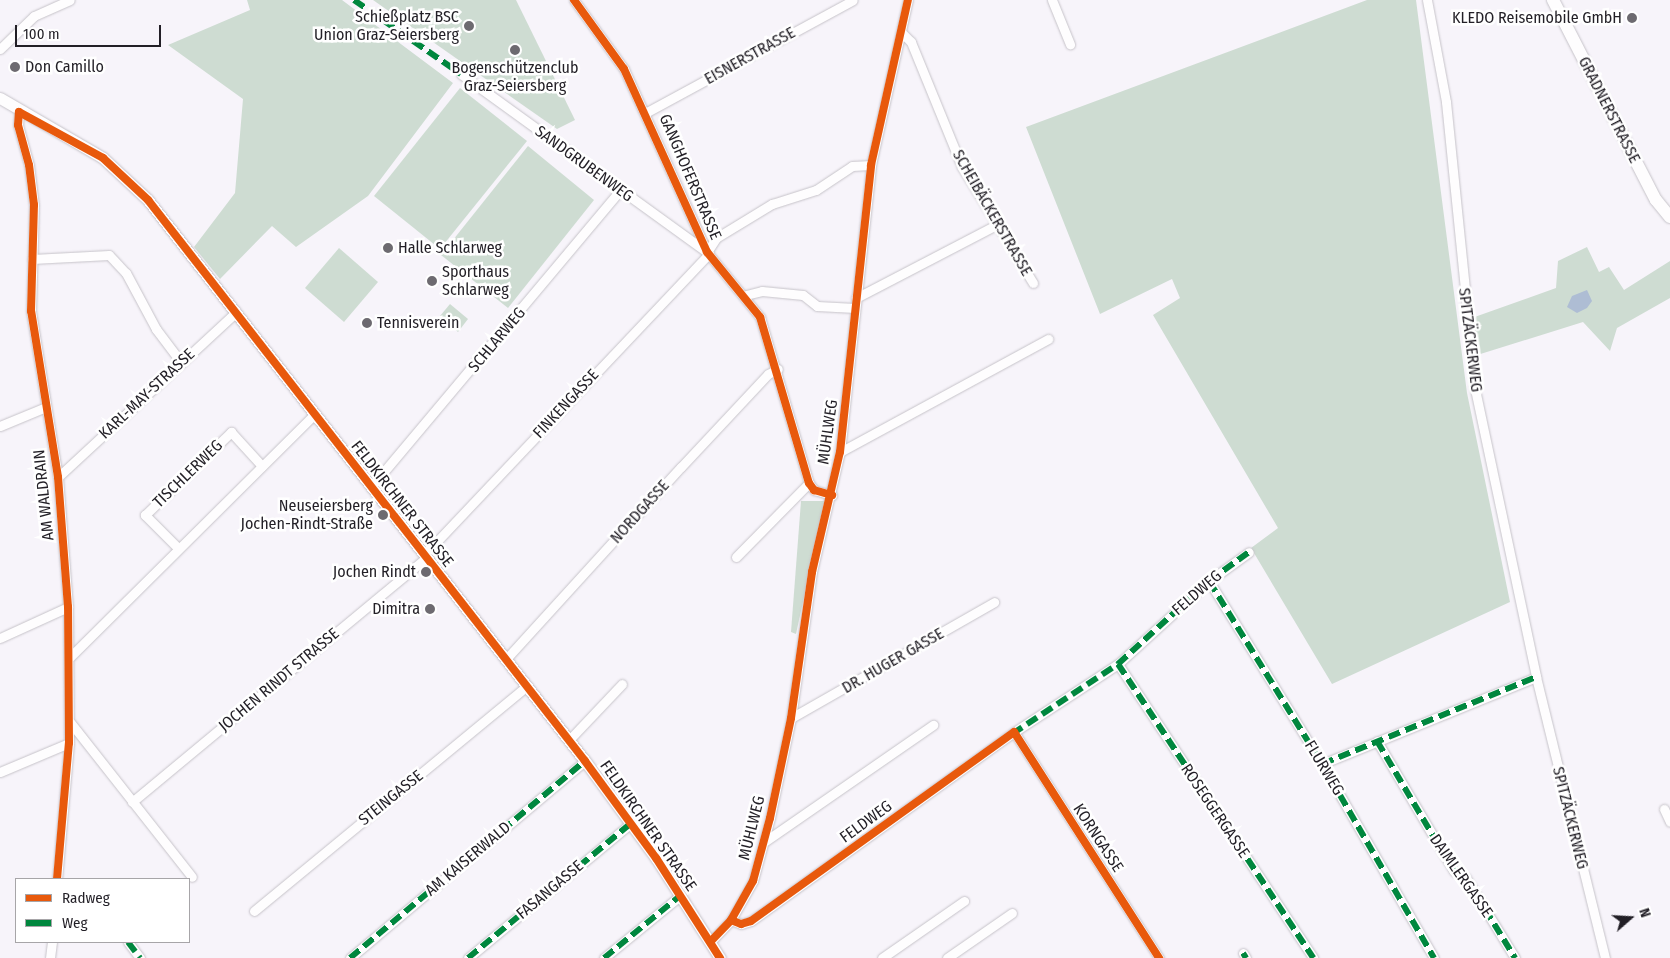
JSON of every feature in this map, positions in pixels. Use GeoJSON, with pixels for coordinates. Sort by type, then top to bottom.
{"type":"FeatureCollection","features":[{"type":"Feature","properties":{"kind":"main road","name":"GRADNERSTRASSE"},"geometry":{"type":"LineString","coordinates":[[1553,0],[1656,200],[1670,217]]}},
{"type":"Feature","properties":{"kind":"street"},"geometry":{"type":"LineString","coordinates":[[0,49],[34,16],[70,0]]}},
{"type":"Feature","properties":{"kind":"street","name":"GANGHOFERSTRASSE"},"geometry":{"type":"LineString","coordinates":[[574,0],[612,48],[647,112],[708,253],[746,296],[760,316],[778,369],[809,483]]}},
{"type":"Feature","properties":{"kind":"street","name":"EISNERSTRASSE"},"geometry":{"type":"LineString","coordinates":[[647,112],[852,0]]}},
{"type":"Feature","properties":{"kind":"street","name":"MÜHLWEG"},"geometry":{"type":"LineString","coordinates":[[711,941],[731,920],[753,880],[764,842],[791,718],[812,572],[832,495],[840,452],[871,165],[908,0]]}},
{"type":"Feature","properties":{"kind":"street"},"geometry":{"type":"LineString","coordinates":[[1052,0],[1070,44]]}},
{"type":"Feature","properties":{"kind":"street","name":"SPITZÄCKERWEG"},"geometry":{"type":"LineString","coordinates":[[1427,0],[1446,102],[1475,386],[1536,677],[1605,958]]}},
{"type":"Feature","properties":{"kind":"street","name":"SCHEIBÄCKERSTRASSE"},"geometry":{"type":"LineString","coordinates":[[902,33],[911,42],[962,168],[1033,283]]}},
{"type":"Feature","properties":{"kind":"street","name":"SANDGRUBENWEG"},"geometry":{"type":"LineString","coordinates":[[461,74],[708,253]]}},
{"type":"Feature","properties":{"kind":"street","name":"FELDKIRCHNER STRASSE"},"geometry":{"type":"LineString","coordinates":[[0,98],[19,112],[95,153],[128,177],[236,312],[585,761],[681,895],[720,958]]}},
{"type":"Feature","properties":{"kind":"street","name":"AM WALDRAIN"},"geometry":{"type":"LineString","coordinates":[[19,112],[18,125],[32,180],[31,312],[58,477],[68,607],[70,722],[57,878]]}},
{"type":"Feature","properties":{"kind":"street","name":"GANGHOFERSTRASSE"},"geometry":{"type":"LineString","coordinates":[[708,253],[716,238],[772,204],[816,190],[852,166],[871,165]]}},
{"type":"Feature","properties":{"kind":"street","name":"SCHLARWEG"},"geometry":{"type":"LineString","coordinates":[[371,487],[620,190]]}},
{"type":"Feature","properties":{"kind":"street"},"geometry":{"type":"LineString","coordinates":[[856,298],[998,224]]}},
{"type":"Feature","properties":{"kind":"street","name":"FINKENGASSE"},"geometry":{"type":"LineString","coordinates":[[425,557],[708,253]]}},
{"type":"Feature","properties":{"kind":"street"},"geometry":{"type":"LineString","coordinates":[[32,259],[109,255],[126,273],[156,329],[181,362]]}},
{"type":"Feature","properties":{"kind":"street"},"geometry":{"type":"LineString","coordinates":[[746,296],[762,291],[803,295],[817,306],[855,308]]}},
{"type":"Feature","properties":{"kind":"street","name":"KARL-MAY-STRASSE"},"geometry":{"type":"LineString","coordinates":[[58,477],[236,312]]}},
{"type":"Feature","properties":{"kind":"street","name":"MÜHLWEG"},"geometry":{"type":"LineString","coordinates":[[840,452],[1048,339]]}},
{"type":"Feature","properties":{"kind":"street","name":"NORDGASSE"},"geometry":{"type":"LineString","coordinates":[[506,659],[680,467],[768,374],[778,369]]}},
{"type":"Feature","properties":{"kind":"street"},"geometry":{"type":"LineString","coordinates":[[0,426],[46,407]]}},
{"type":"Feature","properties":{"kind":"street"},"geometry":{"type":"LineString","coordinates":[[70,657],[315,414]]}},
{"type":"Feature","properties":{"kind":"street","name":"TISCHLERWEG"},"geometry":{"type":"LineString","coordinates":[[178,548],[145,515],[231,432],[262,466]]}},
{"type":"Feature","properties":{"kind":"street"},"geometry":{"type":"LineString","coordinates":[[736,557],[809,483],[814,490],[832,495]]}},
{"type":"Feature","properties":{"kind":"street","name":"FELDWEG"},"geometry":{"type":"LineString","coordinates":[[731,920],[741,924],[751,921],[1014,732],[1118,664],[1209,581],[1249,552]]}},
{"type":"Feature","properties":{"kind":"street","name":"JOCHEN RINDT STRASSE"},"geometry":{"type":"LineString","coordinates":[[132,802],[425,557]]}},
{"type":"Feature","properties":{"kind":"street","name":"FLURWEG"},"geometry":{"type":"LineString","coordinates":[[1209,581],[1322,764],[1434,958]]}},
{"type":"Feature","properties":{"kind":"street","name":"DR. HUGER GASSE"},"geometry":{"type":"LineString","coordinates":[[791,718],[994,602]]}},
{"type":"Feature","properties":{"kind":"street"},"geometry":{"type":"LineString","coordinates":[[0,638],[68,607]]}},
{"type":"Feature","properties":{"kind":"street","name":"ROSEGGERGASSE"},"geometry":{"type":"LineString","coordinates":[[1118,664],[1313,958]]}},
{"type":"Feature","properties":{"kind":"street"},"geometry":{"type":"LineString","coordinates":[[1322,764],[1536,677]]}},
{"type":"Feature","properties":{"kind":"street"},"geometry":{"type":"LineString","coordinates":[[569,740],[622,684]]}},
{"type":"Feature","properties":{"kind":"street","name":"STEINGASSE"},"geometry":{"type":"LineString","coordinates":[[254,911],[527,686]]}},
{"type":"Feature","properties":{"kind":"street"},"geometry":{"type":"LineString","coordinates":[[70,722],[192,877]]}},
{"type":"Feature","properties":{"kind":"street"},"geometry":{"type":"LineString","coordinates":[[764,842],[933,725]]}},
{"type":"Feature","properties":{"kind":"street","name":"KORNGASSE"},"geometry":{"type":"LineString","coordinates":[[1014,732],[1159,958]]}},
{"type":"Feature","properties":{"kind":"street","name":"DAIMLERGASSE"},"geometry":{"type":"LineString","coordinates":[[1377,741],[1454,872],[1466,878],[1515,958]]}},
{"type":"Feature","properties":{"kind":"street"},"geometry":{"type":"LineString","coordinates":[[0,772],[69,743]]}},
{"type":"Feature","properties":{"kind":"street","name":"AM KAISERWALD"},"geometry":{"type":"LineString","coordinates":[[350,958],[585,761]]}},
{"type":"Feature","properties":{"kind":"street"},"geometry":{"type":"LineString","coordinates":[[1664,809],[1670,822]]}},
{"type":"Feature","properties":{"kind":"street","name":"FASANGASSE"},"geometry":{"type":"LineString","coordinates":[[468,958],[631,823]]}},
{"type":"Feature","properties":{"kind":"street"},"geometry":{"type":"LineString","coordinates":[[604,958],[616,954],[681,895]]}},
{"type":"Feature","properties":{"kind":"street"},"geometry":{"type":"LineString","coordinates":[[882,958],[964,901]]}},
{"type":"Feature","properties":{"kind":"street"},"geometry":{"type":"LineString","coordinates":[[947,958],[1012,913]]}},
{"type":"Feature","properties":{"kind":"street"},"geometry":{"type":"LineString","coordinates":[[50,958],[52,943]]}},
{"type":"Feature","properties":{"kind":"street"},"geometry":{"type":"LineString","coordinates":[[129,943],[140,958]]}},
{"type":"Feature","properties":{"kind":"shaded area"},"geometry":{"type":"Polygon","coordinates":[[[247,0],[342,0],[453,83],[368,196],[296,247],[272,226],[220,279],[194,247],[235,193],[243,99],[168,45],[250,10],[247,0]]]}},
{"type":"Feature","properties":{"kind":"shaded area","name":"Schießplatz BSC Union Graz-Seiersberg"},"geometry":{"type":"Polygon","coordinates":[[[373,0],[516,0],[575,120],[557,129],[373,0]]]}},
{"type":"Feature","properties":{"kind":"shaded area"},"geometry":{"type":"Polygon","coordinates":[[[1367,0],[1416,0],[1467,393],[1510,602],[1332,684],[1251,548],[1278,528],[1153,315],[1180,298],[1172,279],[1100,314],[1026,127],[1367,0]]]}},
{"type":"Feature","properties":{"kind":"shaded area"},"geometry":{"type":"Polygon","coordinates":[[[460,88],[527,141],[440,249],[374,196],[460,88]]]}},
{"type":"Feature","properties":{"kind":"shaded area"},"geometry":{"type":"Polygon","coordinates":[[[528,146],[594,200],[508,308],[441,255],[528,146]]]}},
{"type":"Feature","properties":{"kind":"shaded area"},"geometry":{"type":"Polygon","coordinates":[[[1587,247],[1599,272],[1609,267],[1624,290],[1670,261],[1670,298],[1617,328],[1610,351],[1583,322],[1474,356],[1469,319],[1556,288],[1558,261],[1587,247]]]}},
{"type":"Feature","properties":{"kind":"shaded area"},"geometry":{"type":"Polygon","coordinates":[[[339,248],[378,282],[344,322],[305,288],[339,248]]]}},
{"type":"Feature","properties":{"kind":"shaded area"},"geometry":{"type":"Polygon","coordinates":[[[450,304],[468,319],[458,332],[440,316],[450,304]]]}},
{"type":"Feature","properties":{"kind":"shaded area"},"geometry":{"type":"Polygon","coordinates":[[[801,501],[825,501],[796,634],[791,632],[801,501]]]}},
{"type":"Feature","properties":{"kind":"water"},"geometry":{"type":"Polygon","coordinates":[[[1587,290],[1592,301],[1587,308],[1577,313],[1567,307],[1572,296],[1587,290]]]}},
{"type":"Feature","properties":{"kind":"marked path"},"geometry":{"type":"LineString","coordinates":[[354,0],[461,74]]}},
{"type":"Feature","properties":{"kind":"marked path"},"geometry":{"type":"LineString","coordinates":[[1012,734],[1118,664],[1209,581],[1249,552]]}},
{"type":"Feature","properties":{"kind":"marked path"},"geometry":{"type":"LineString","coordinates":[[1209,581],[1322,764],[1434,958]]}},
{"type":"Feature","properties":{"kind":"marked path"},"geometry":{"type":"LineString","coordinates":[[1118,664],[1313,958]]}},
{"type":"Feature","properties":{"kind":"marked path"},"geometry":{"type":"LineString","coordinates":[[1322,764],[1536,677]]}},
{"type":"Feature","properties":{"kind":"marked path"},"geometry":{"type":"LineString","coordinates":[[1377,741],[1454,871],[1466,878],[1515,958]]}},
{"type":"Feature","properties":{"kind":"marked path"},"geometry":{"type":"LineString","coordinates":[[350,958],[585,761]]}},
{"type":"Feature","properties":{"kind":"marked path"},"geometry":{"type":"LineString","coordinates":[[468,958],[631,823]]}},
{"type":"Feature","properties":{"kind":"marked path"},"geometry":{"type":"LineString","coordinates":[[604,958],[681,895]]}},
{"type":"Feature","properties":{"kind":"marked path"},"geometry":{"type":"LineString","coordinates":[[129,943],[140,958]]}},
{"type":"Feature","properties":{"kind":"marked path"},"geometry":{"type":"LineString","coordinates":[[1243,953],[1246,958]]}},
{"type":"Feature","properties":{"kind":"cycle path"},"geometry":{"type":"LineString","coordinates":[[574,0],[624,69],[707,252],[760,317],[809,483],[814,490],[832,495]]}},
{"type":"Feature","properties":{"kind":"cycle path"},"geometry":{"type":"LineString","coordinates":[[711,941],[731,920],[753,881],[770,818],[791,718],[812,572],[840,452],[871,165],[908,0]]}},
{"type":"Feature","properties":{"kind":"cycle path"},"geometry":{"type":"LineString","coordinates":[[57,878],[69,743],[68,607],[58,477],[31,311],[34,205],[29,165],[18,125],[19,112],[103,158],[148,200],[585,761],[656,858],[720,958]]}},
{"type":"Feature","properties":{"kind":"cycle path"},"geometry":{"type":"LineString","coordinates":[[731,920],[741,924],[751,921],[1014,732],[1159,958]]}},
{"type":"Feature","properties":{"kind":"place","name":"KLEDO Reisemobile GmbH"},"geometry":{"type":"Point","coordinates":[1632,18]}},
{"type":"Feature","properties":{"kind":"place","name":"Schießplatz BSC Union Graz-Seiersberg"},"geometry":{"type":"Point","coordinates":[469,26]}},
{"type":"Feature","properties":{"kind":"place","name":"Bogenschützenclub Graz-Seiersberg"},"geometry":{"type":"Point","coordinates":[515,50]}},
{"type":"Feature","properties":{"kind":"place","name":"Don Camillo"},"geometry":{"type":"Point","coordinates":[15,67]}},
{"type":"Feature","properties":{"kind":"place","name":"Halle Schlarweg"},"geometry":{"type":"Point","coordinates":[388,248]}},
{"type":"Feature","properties":{"kind":"place","name":"Sporthaus Schlarweg"},"geometry":{"type":"Point","coordinates":[432,281]}},
{"type":"Feature","properties":{"kind":"place","name":"Tennisverein"},"geometry":{"type":"Point","coordinates":[367,323]}},
{"type":"Feature","properties":{"kind":"place","name":"Neuseiersberg Jochen-Rindt-Straße"},"geometry":{"type":"Point","coordinates":[383,515]}},
{"type":"Feature","properties":{"kind":"place","name":"Jochen Rindt"},"geometry":{"type":"Point","coordinates":[426,572]}},
{"type":"Feature","properties":{"kind":"place","name":"Dimitra"},"geometry":{"type":"Point","coordinates":[430,609]}}]}
